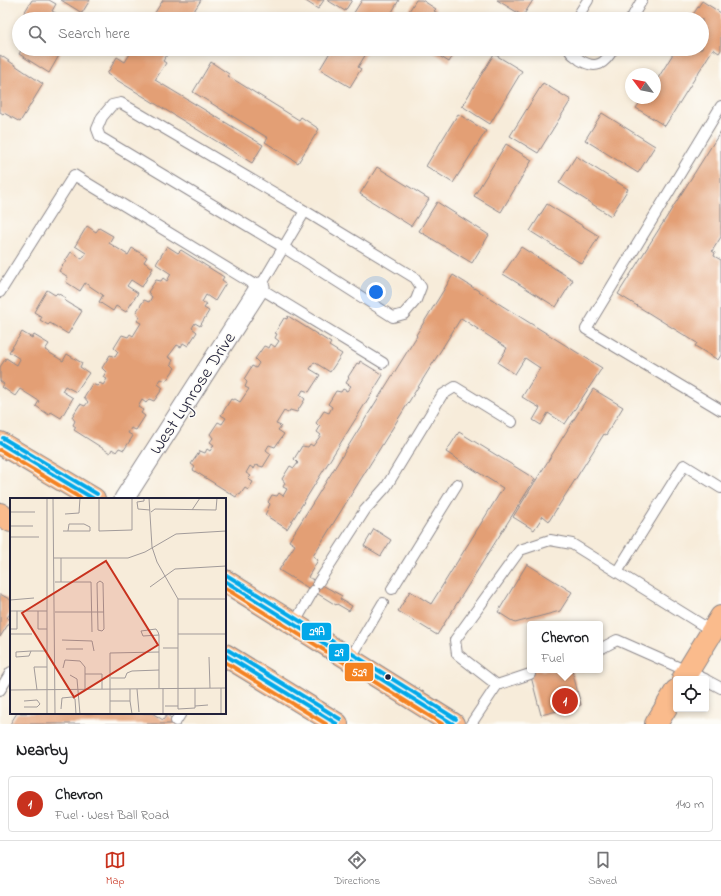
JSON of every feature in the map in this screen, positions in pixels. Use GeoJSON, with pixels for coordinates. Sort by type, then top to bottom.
{"type":"FeatureCollection","features":[{"type":"Feature","properties":{"kind":"main road"},"geometry":{"type":"LineString","coordinates":[[0,443],[92,498]]}},
{"type":"Feature","properties":{"kind":"main road"},"geometry":{"type":"LineString","coordinates":[[0,514],[10,520]]}},
{"type":"Feature","properties":{"kind":"main road"},"geometry":{"type":"LineString","coordinates":[[226,582],[453,724]]}},
{"type":"Feature","properties":{"kind":"main road"},"geometry":{"type":"LineString","coordinates":[[696,676],[717,624]]}},
{"type":"Feature","properties":{"kind":"main road"},"geometry":{"type":"LineString","coordinates":[[226,656],[331,722]]}},
{"type":"Feature","properties":{"kind":"main road"},"geometry":{"type":"LineString","coordinates":[[656,724],[673,696]]}},
{"type":"Feature","properties":{"kind":"street","name":"West Lynrose Drive"},"geometry":{"type":"LineString","coordinates":[[125,498],[260,287]]}},
{"type":"Feature","properties":{"kind":"lane"},"geometry":{"type":"LineString","coordinates":[[580,12],[588,0]]}},
{"type":"Feature","properties":{"kind":"lane"},"geometry":{"type":"LineString","coordinates":[[635,12],[642,0]]}},
{"type":"Feature","properties":{"kind":"lane"},"geometry":{"type":"LineString","coordinates":[[576,56],[588,64],[596,65],[606,60],[609,56]]}},
{"type":"Feature","properties":{"kind":"lane"},"geometry":{"type":"LineString","coordinates":[[121,103],[306,211],[416,278],[421,287],[416,300],[404,314],[393,317],[283,248],[100,137],[97,129],[102,118],[112,105],[121,103]]}},
{"type":"Feature","properties":{"kind":"lane"},"geometry":{"type":"LineString","coordinates":[[721,106],[586,329],[721,410]]}},
{"type":"Feature","properties":{"kind":"lane"},"geometry":{"type":"LineString","coordinates":[[0,292],[74,175],[383,363]]}},
{"type":"Feature","properties":{"kind":"lane"},"geometry":{"type":"LineString","coordinates":[[260,287],[306,211]]}},
{"type":"Feature","properties":{"kind":"lane"},"geometry":{"type":"LineString","coordinates":[[294,624],[365,510],[386,487],[442,395],[454,387],[512,422]]}},
{"type":"Feature","properties":{"kind":"lane"},"geometry":{"type":"LineString","coordinates":[[617,572],[684,465],[721,488]]}},
{"type":"Feature","properties":{"kind":"lane"},"geometry":{"type":"LineString","coordinates":[[392,589],[457,484]]}},
{"type":"Feature","properties":{"kind":"lane"},"geometry":{"type":"LineString","coordinates":[[497,685],[457,654],[456,640],[520,550],[550,540],[572,544],[617,572],[717,624]]}},
{"type":"Feature","properties":{"kind":"lane"},"geometry":{"type":"LineString","coordinates":[[350,659],[383,603]]}},
{"type":"Feature","properties":{"kind":"lane"},"geometry":{"type":"LineString","coordinates":[[603,647],[617,640],[694,676]]}},
{"type":"Feature","properties":{"kind":"lane"},"geometry":{"type":"LineString","coordinates":[[0,690],[10,674]]}},
{"type":"Feature","properties":{"kind":"lane"},"geometry":{"type":"LineString","coordinates":[[471,724],[497,685],[530,674]]}},
{"type":"Feature","properties":{"kind":"lane"},"geometry":{"type":"LineString","coordinates":[[709,683],[721,688]]}},
{"type":"Feature","properties":{"kind":"building"},"geometry":{"type":"Polygon","coordinates":[[[32,0],[49,0],[56,4],[52,11],[54,12],[25,12],[32,0]]]}},
{"type":"Feature","properties":{"kind":"building"},"geometry":{"type":"Polygon","coordinates":[[[61,0],[90,0],[83,12],[61,0]]]}},
{"type":"Feature","properties":{"kind":"building"},"geometry":{"type":"Polygon","coordinates":[[[163,0],[201,0],[193,12],[155,12],[163,0]]]}},
{"type":"Feature","properties":{"kind":"building"},"geometry":{"type":"Polygon","coordinates":[[[304,0],[324,0],[318,9],[304,0]]]}},
{"type":"Feature","properties":{"kind":"building"},"geometry":{"type":"Polygon","coordinates":[[[327,0],[352,0],[345,11],[327,0]]]}},
{"type":"Feature","properties":{"kind":"building"},"geometry":{"type":"Polygon","coordinates":[[[362,0],[399,0],[392,12],[354,12],[362,0]]]}},
{"type":"Feature","properties":{"kind":"building"},"geometry":{"type":"Polygon","coordinates":[[[416,0],[422,0],[436,9],[434,11],[436,12],[408,12],[416,0]]]}},
{"type":"Feature","properties":{"kind":"building"},"geometry":{"type":"Polygon","coordinates":[[[497,0],[533,0],[526,12],[516,12],[497,0]]]}},
{"type":"Feature","properties":{"kind":"building"},"geometry":{"type":"Polygon","coordinates":[[[702,1],[721,13],[721,50],[719,53],[713,49],[709,55],[709,12],[695,12],[702,1]]]}},
{"type":"Feature","properties":{"kind":"building"},"geometry":{"type":"Polygon","coordinates":[[[0,55],[43,84],[20,122],[0,112],[0,55]]]}},
{"type":"Feature","properties":{"kind":"building"},"geometry":{"type":"Polygon","coordinates":[[[22,56],[59,56],[49,73],[22,56]]]}},
{"type":"Feature","properties":{"kind":"building"},"geometry":{"type":"Polygon","coordinates":[[[129,56],[166,56],[163,61],[166,63],[155,80],[263,145],[252,163],[107,74],[117,57],[125,62],[129,56]]]}},
{"type":"Feature","properties":{"kind":"building"},"geometry":{"type":"Polygon","coordinates":[[[328,56],[365,56],[358,67],[361,69],[350,87],[320,69],[328,56]]]}},
{"type":"Feature","properties":{"kind":"building"},"geometry":{"type":"Polygon","coordinates":[[[439,56],[453,56],[449,62],[439,56]]]}},
{"type":"Feature","properties":{"kind":"building"},"geometry":{"type":"Polygon","coordinates":[[[493,56],[497,56],[522,71],[490,124],[462,106],[493,56]]]}},
{"type":"Feature","properties":{"kind":"building"},"geometry":{"type":"Polygon","coordinates":[[[672,56],[709,56],[665,126],[636,108],[639,104],[661,104],[661,73],[672,56]]]}},
{"type":"Feature","properties":{"kind":"building"},"geometry":{"type":"Polygon","coordinates":[[[211,62],[229,74],[228,76],[299,120],[301,117],[319,129],[298,163],[265,142],[268,138],[193,92],[211,62]]]}},
{"type":"Feature","properties":{"kind":"building"},"geometry":{"type":"Polygon","coordinates":[[[543,83],[571,100],[538,153],[510,136],[543,83]]]}},
{"type":"Feature","properties":{"kind":"building"},"geometry":{"type":"Polygon","coordinates":[[[602,113],[655,146],[638,173],[585,140],[602,113]]]}},
{"type":"Feature","properties":{"kind":"building"},"geometry":{"type":"Polygon","coordinates":[[[458,114],[486,131],[453,183],[426,166],[458,114]]]}},
{"type":"Feature","properties":{"kind":"building"},"geometry":{"type":"Polygon","coordinates":[[[721,131],[721,237],[712,251],[715,253],[714,256],[721,260],[721,355],[718,360],[695,346],[697,343],[618,294],[721,131]]]}},
{"type":"Feature","properties":{"kind":"building"},"geometry":{"type":"Polygon","coordinates":[[[506,144],[532,160],[501,212],[474,196],[506,144]]]}},
{"type":"Feature","properties":{"kind":"building"},"geometry":{"type":"Polygon","coordinates":[[[576,156],[628,189],[611,216],[559,183],[576,156]]]}},
{"type":"Feature","properties":{"kind":"building"},"geometry":{"type":"Polygon","coordinates":[[[377,167],[429,199],[411,226],[360,194],[377,167]]]}},
{"type":"Feature","properties":{"kind":"building"},"geometry":{"type":"Polygon","coordinates":[[[437,202],[489,235],[472,263],[419,231],[437,202]]]}},
{"type":"Feature","properties":{"kind":"building"},"geometry":{"type":"Polygon","coordinates":[[[547,204],[599,236],[582,264],[530,231],[547,204]]]}},
{"type":"Feature","properties":{"kind":"building"},"geometry":{"type":"Polygon","coordinates":[[[87,226],[96,232],[99,228],[113,236],[109,243],[128,255],[132,248],[147,257],[144,262],[153,268],[142,287],[131,280],[127,286],[138,293],[126,312],[116,306],[113,311],[99,302],[103,295],[85,283],[80,291],[66,282],[68,277],[59,271],[71,252],[82,259],[86,253],[75,246],[87,226]]]}},
{"type":"Feature","properties":{"kind":"building"},"geometry":{"type":"Polygon","coordinates":[[[167,246],[178,253],[181,250],[224,277],[222,280],[226,283],[215,301],[206,295],[202,302],[207,304],[204,308],[209,311],[200,326],[195,323],[192,328],[197,332],[188,346],[183,343],[181,347],[177,345],[168,357],[173,360],[171,364],[175,368],[166,381],[161,379],[158,384],[163,388],[154,401],[149,399],[146,403],[142,400],[138,407],[143,410],[141,413],[145,416],[136,430],[131,428],[128,433],[133,436],[124,450],[119,448],[116,452],[112,449],[110,453],[74,430],[76,427],[73,425],[75,421],[72,417],[80,404],[85,406],[88,402],[84,397],[92,384],[97,386],[100,383],[103,385],[107,379],[103,377],[106,372],[102,368],[110,355],[115,357],[118,352],[114,348],[122,335],[128,337],[130,334],[133,336],[141,323],[137,321],[140,317],[136,312],[144,300],[149,302],[152,297],[148,292],[156,280],[161,281],[163,278],[167,281],[171,274],[156,264],[167,246]]]}},
{"type":"Feature","properties":{"kind":"building"},"geometry":{"type":"Polygon","coordinates":[[[521,247],[573,280],[556,307],[503,274],[521,247]]]}},
{"type":"Feature","properties":{"kind":"building"},"geometry":{"type":"Polygon","coordinates":[[[453,275],[602,368],[565,424],[548,413],[541,425],[533,420],[540,408],[522,397],[540,368],[525,358],[515,374],[498,363],[507,348],[461,318],[313,556],[318,560],[308,577],[342,596],[340,599],[352,606],[349,611],[337,604],[336,605],[279,570],[295,545],[289,541],[417,336],[416,335],[453,275]]]}},
{"type":"Feature","properties":{"kind":"building"},"geometry":{"type":"Polygon","coordinates":[[[47,290],[55,295],[57,293],[66,298],[64,300],[82,311],[68,334],[50,323],[48,325],[40,320],[42,317],[34,312],[47,290]]]}},
{"type":"Feature","properties":{"kind":"building"},"geometry":{"type":"Polygon","coordinates":[[[288,316],[331,343],[329,346],[342,354],[330,372],[314,362],[310,369],[320,375],[309,392],[303,390],[300,395],[305,399],[297,412],[290,410],[288,413],[284,411],[276,424],[281,426],[278,430],[284,434],[275,447],[269,445],[266,450],[271,454],[263,467],[256,465],[254,469],[250,466],[246,473],[251,476],[248,479],[253,482],[248,490],[245,488],[240,495],[238,494],[236,497],[193,470],[195,467],[191,464],[200,451],[205,453],[207,449],[210,451],[214,445],[210,442],[213,438],[210,434],[218,422],[222,424],[226,418],[221,415],[231,399],[235,399],[240,402],[249,389],[245,387],[247,382],[244,379],[252,366],[256,368],[259,363],[255,359],[264,346],[269,348],[271,344],[275,347],[279,341],[275,338],[277,334],[275,333],[284,318],[287,319],[288,316]]]}},
{"type":"Feature","properties":{"kind":"building"},"geometry":{"type":"Polygon","coordinates":[[[22,332],[32,338],[34,335],[49,344],[45,350],[63,361],[67,354],[82,363],[80,367],[89,373],[76,392],[65,386],[62,391],[73,398],[61,418],[51,412],[49,415],[36,406],[39,401],[20,389],[15,396],[2,387],[4,384],[0,381],[0,367],[6,358],[17,365],[20,359],[9,352],[22,332]]]}},
{"type":"Feature","properties":{"kind":"building"},"geometry":{"type":"Polygon","coordinates":[[[360,361],[383,375],[287,529],[265,515],[270,504],[268,502],[272,495],[277,496],[279,493],[283,496],[287,489],[283,487],[285,483],[282,479],[290,466],[294,468],[298,463],[294,459],[302,446],[308,447],[310,444],[313,446],[321,435],[317,432],[320,427],[316,423],[324,411],[329,413],[332,407],[328,404],[336,391],[341,392],[343,389],[347,391],[351,386],[346,383],[349,378],[348,377],[360,361]]]}},
{"type":"Feature","properties":{"kind":"building"},"geometry":{"type":"Polygon","coordinates":[[[593,389],[623,407],[606,435],[604,434],[549,521],[543,516],[534,530],[513,517],[593,389]]]}},
{"type":"Feature","properties":{"kind":"building"},"geometry":{"type":"Polygon","coordinates":[[[459,432],[535,479],[437,635],[398,611],[410,591],[431,604],[503,488],[446,452],[459,432]]]}},
{"type":"Feature","properties":{"kind":"building"},"geometry":{"type":"Polygon","coordinates":[[[374,529],[391,540],[381,556],[364,546],[374,529]]]}},
{"type":"Feature","properties":{"kind":"building"},"geometry":{"type":"Polygon","coordinates":[[[527,564],[572,592],[560,611],[515,623],[498,612],[527,564]]]}},
{"type":"Feature","properties":{"kind":"building"},"geometry":{"type":"Polygon","coordinates":[[[0,594],[10,599],[10,614],[7,618],[10,620],[10,622],[0,637],[0,594]]]}},
{"type":"Feature","properties":{"kind":"building"},"geometry":{"type":"Polygon","coordinates":[[[530,673],[573,673],[581,705],[541,715],[530,673]]]}},
{"type":"Feature","properties":{"kind":"building"},"geometry":{"type":"Polygon","coordinates":[[[16,714],[154,714],[163,720],[167,715],[181,724],[10,724],[16,714]]]}},
{"type":"Feature","properties":{"kind":"transit line","name":"29A"},"geometry":{"type":"LineString","coordinates":[[3,438],[97,494]]}},
{"type":"Feature","properties":{"kind":"transit line","name":"29"},"geometry":{"type":"LineString","coordinates":[[0,443],[92,498]]}},
{"type":"Feature","properties":{"kind":"transit line","name":"529"},"geometry":{"type":"LineString","coordinates":[[0,450],[80,498]]}},
{"type":"Feature","properties":{"kind":"transit line","name":"29A"},"geometry":{"type":"LineString","coordinates":[[228,576],[456,719]]}},
{"type":"Feature","properties":{"kind":"transit line","name":"29"},"geometry":{"type":"LineString","coordinates":[[226,582],[453,724]]}},
{"type":"Feature","properties":{"kind":"transit line","name":"529"},"geometry":{"type":"LineString","coordinates":[[226,589],[442,724]]}},
{"type":"Feature","properties":{"kind":"transit line","name":"29A"},"geometry":{"type":"LineString","coordinates":[[228,650],[340,719]]}},
{"type":"Feature","properties":{"kind":"transit line","name":"29"},"geometry":{"type":"LineString","coordinates":[[226,656],[337,724]]}},
{"type":"Feature","properties":{"kind":"transit line","name":"529"},"geometry":{"type":"LineString","coordinates":[[226,663],[326,724]]}},
{"type":"Feature","properties":{"kind":"place","name":"Chevron"},"geometry":{"type":"Point","coordinates":[565,701]}}]}
